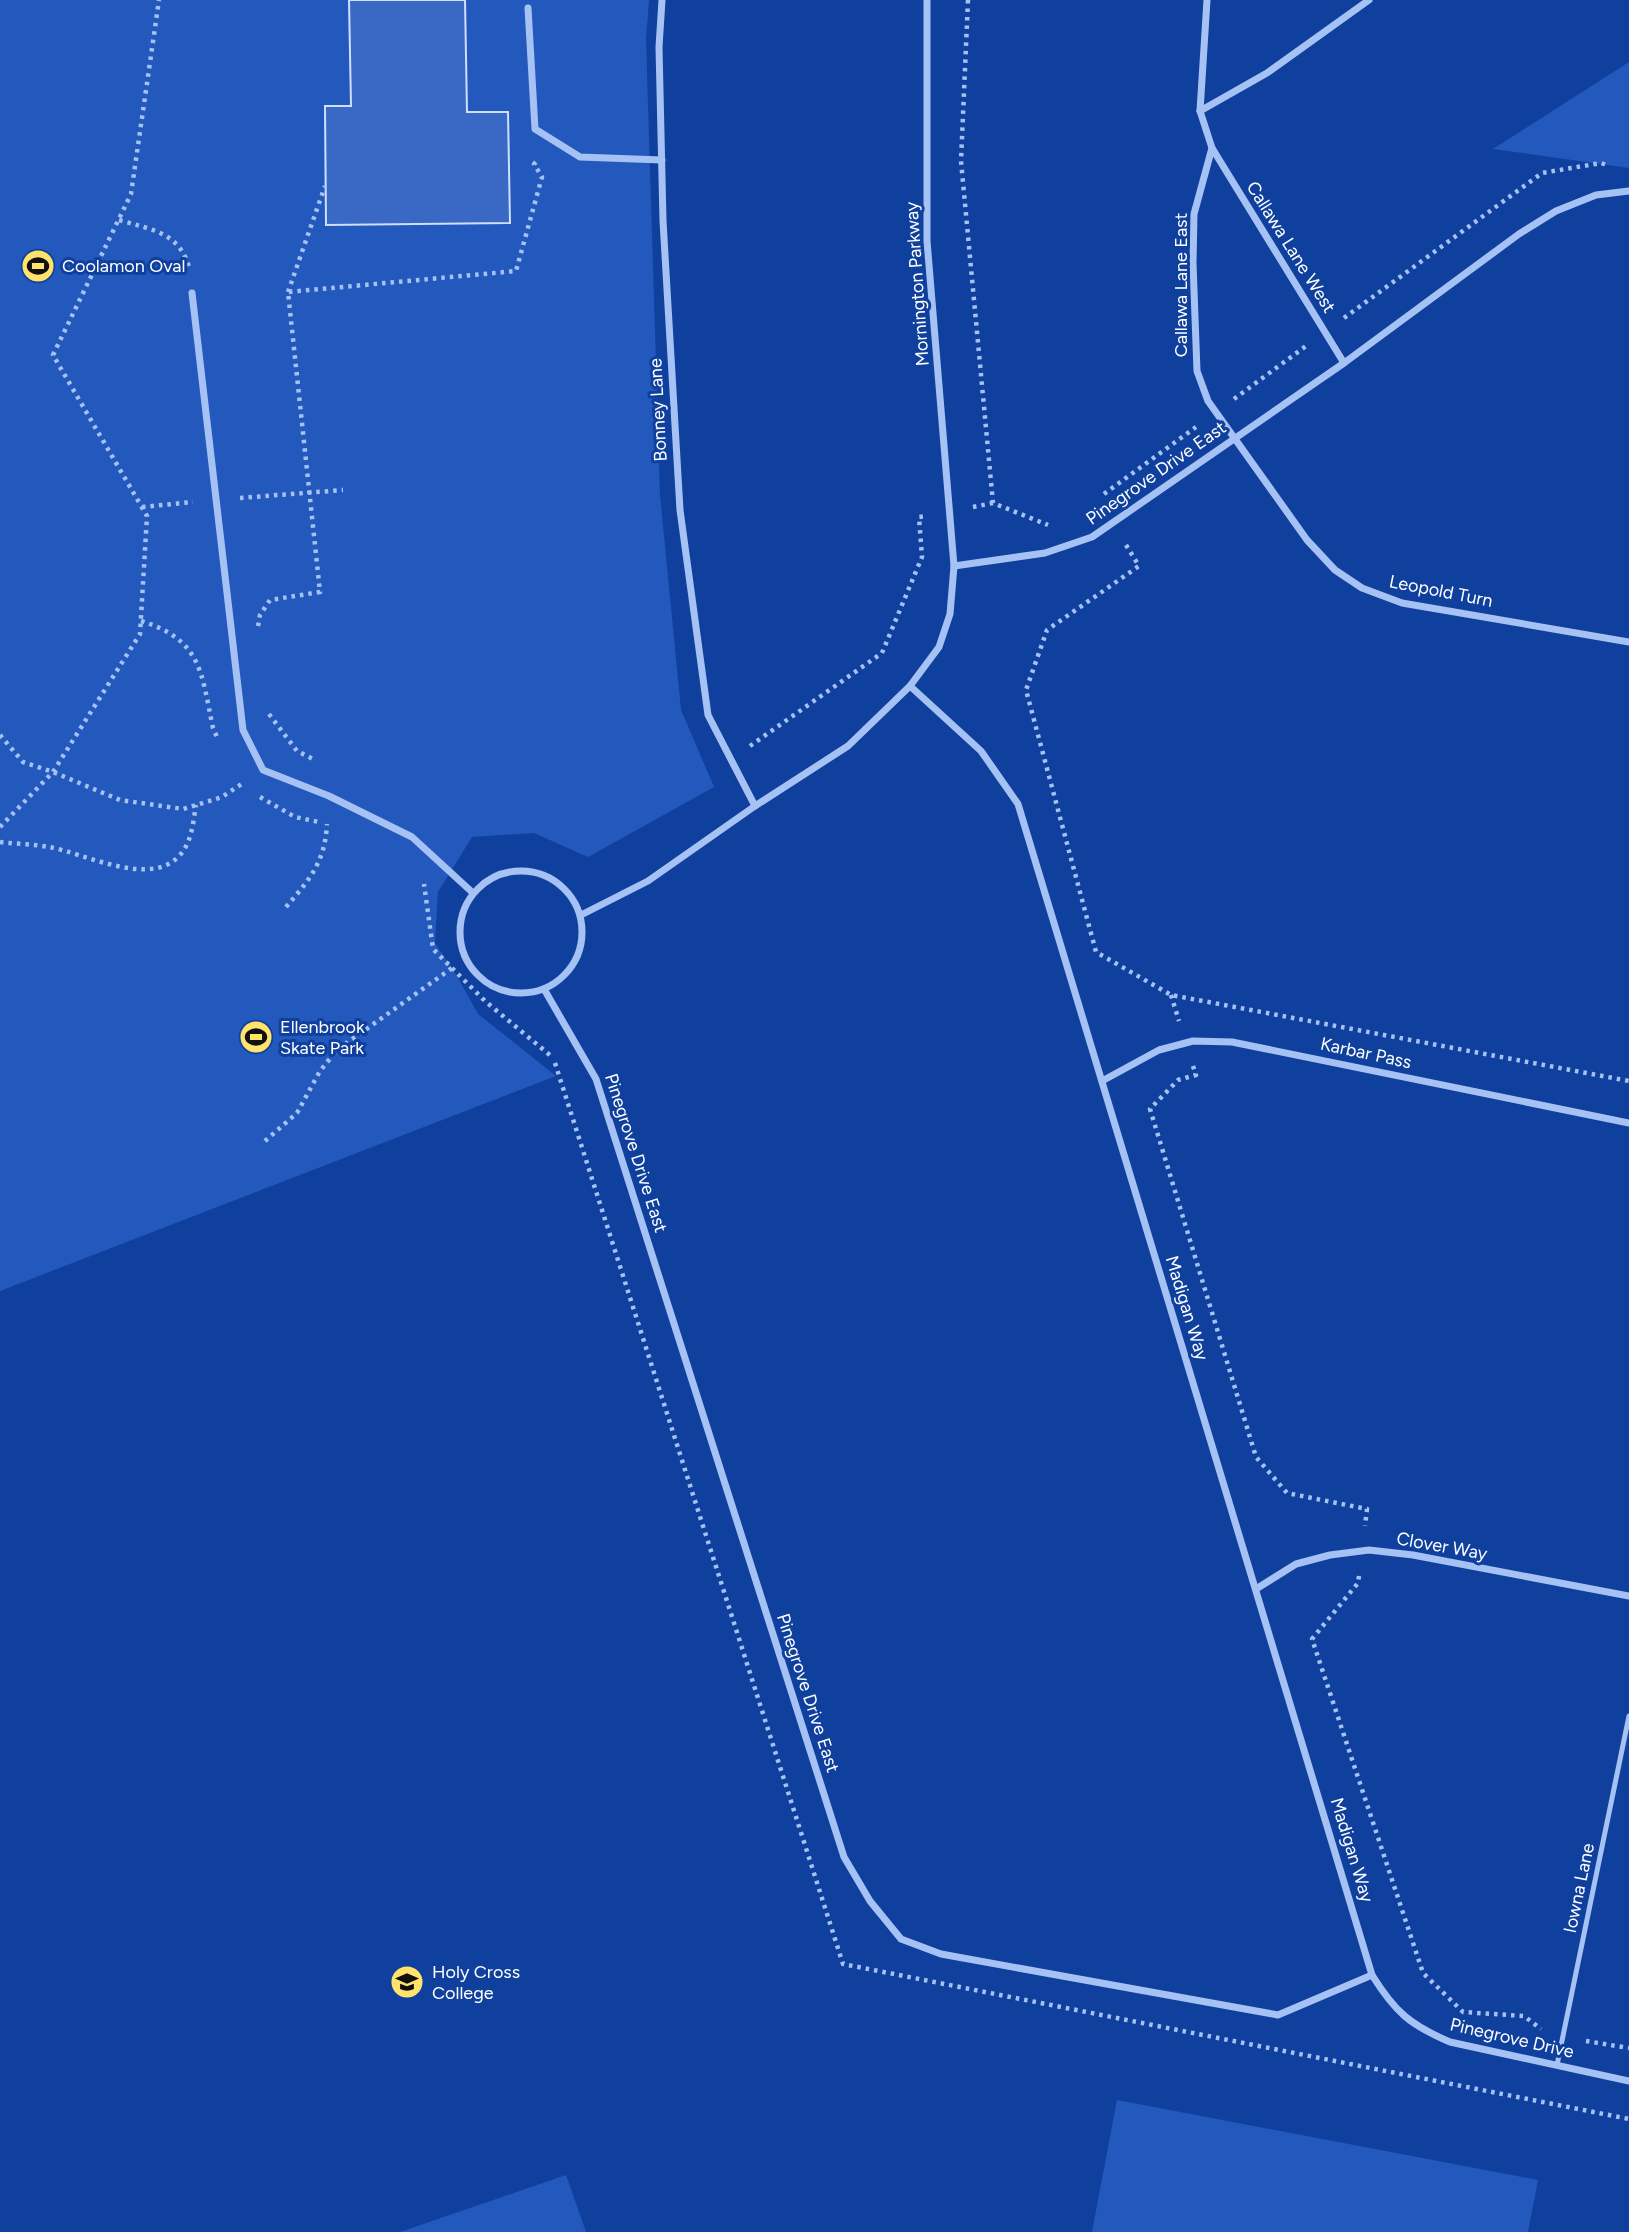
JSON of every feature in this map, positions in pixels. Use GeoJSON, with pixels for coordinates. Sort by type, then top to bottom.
{"type":"FeatureCollection","features":[{"type":"Feature","properties":{"kind":"street","name":"Bonney Lane"},"geometry":{"type":"LineString","coordinates":[[662,0],[659,47],[663,222],[680,510],[708,715],[755,806]]}},
{"type":"Feature","properties":{"kind":"street","name":"Mornington Parkway"},"geometry":{"type":"LineString","coordinates":[[926,0],[927,241],[954,566]]}},
{"type":"Feature","properties":{"kind":"street"},"geometry":{"type":"LineString","coordinates":[[1207,0],[1200,111],[1212,148]]}},
{"type":"Feature","properties":{"kind":"street"},"geometry":{"type":"LineString","coordinates":[[1200,111],[1267,73],[1369,0]]}},
{"type":"Feature","properties":{"kind":"street"},"geometry":{"type":"LineString","coordinates":[[528,8],[535,129],[580,157],[662,160]]}},
{"type":"Feature","properties":{"kind":"street","name":"Callawa Lane West"},"geometry":{"type":"LineString","coordinates":[[1212,148],[1344,363]]}},
{"type":"Feature","properties":{"kind":"street","name":"Callawa Lane East"},"geometry":{"type":"LineString","coordinates":[[1212,148],[1194,214],[1197,371],[1208,401],[1235,437]]}},
{"type":"Feature","properties":{"kind":"street","name":"Pinegrove Drive East"},"geometry":{"type":"LineString","coordinates":[[954,566],[1045,553],[1092,537],[1344,363],[1519,234],[1556,211],[1596,195],[1629,191]]}},
{"type":"Feature","properties":{"kind":"street"},"geometry":{"type":"LineString","coordinates":[[192,293],[243,730],[263,769],[354,808],[412,837],[473,893]]}},
{"type":"Feature","properties":{"kind":"street","name":"Leopold Turn"},"geometry":{"type":"LineString","coordinates":[[1235,437],[1307,540],[1335,570],[1362,589],[1402,603],[1629,642]]}},
{"type":"Feature","properties":{"kind":"street"},"geometry":{"type":"LineString","coordinates":[[581,915],[648,881],[755,806],[848,746],[909,686],[939,647],[950,614],[954,566]]}},
{"type":"Feature","properties":{"kind":"street","name":"Madigan Way"},"geometry":{"type":"LineString","coordinates":[[909,686],[981,751],[1018,804],[1371,1975]]}},
{"type":"Feature","properties":{"kind":"street"},"geometry":{"type":"LineString","coordinates":[[524,870],[543,875],[559,884],[573,898],[581,915],[583,933],[580,951],[572,967],[559,981],[544,989],[523,994],[503,992],[485,983],[471,969],[462,950],[459,931],[463,911],[473,893],[487,880],[505,872],[524,870]]}},
{"type":"Feature","properties":{"kind":"street","name":"Pinegrove Drive East"},"geometry":{"type":"LineString","coordinates":[[544,989],[596,1079],[844,1857],[870,1901],[901,1939],[942,1954],[1278,2015],[1371,1975]]}},
{"type":"Feature","properties":{"kind":"street","name":"Karbar Pass"},"geometry":{"type":"LineString","coordinates":[[1102,1081],[1159,1050],[1193,1041],[1232,1042],[1629,1123]]}},
{"type":"Feature","properties":{"kind":"street","name":"Clover Way"},"geometry":{"type":"LineString","coordinates":[[1256,1589],[1296,1563],[1369,1550],[1413,1555],[1629,1596]]}},
{"type":"Feature","properties":{"kind":"street","name":"Pinegrove Drive"},"geometry":{"type":"LineString","coordinates":[[1371,1975],[1386,1999],[1405,2019],[1450,2042],[1629,2081]]}},
{"type":"Feature","properties":{"kind":"lane","name":"Iowna Lane"},"geometry":{"type":"LineString","coordinates":[[1557,2065],[1629,1716]]}},
{"type":"Feature","properties":{"kind":"path"},"geometry":{"type":"LineString","coordinates":[[0,827],[53,772],[140,634],[147,516],[54,355],[131,194],[159,0]]}},
{"type":"Feature","properties":{"kind":"path"},"geometry":{"type":"LineString","coordinates":[[288,292],[516,271],[541,177],[534,164],[554,141]]}},
{"type":"Feature","properties":{"kind":"path"},"geometry":{"type":"LineString","coordinates":[[257,631],[260,615],[270,600],[320,592],[288,292],[325,186]]}},
{"type":"Feature","properties":{"kind":"path"},"geometry":{"type":"LineString","coordinates":[[119,220],[164,233],[175,241],[185,253],[190,269],[192,293]]}},
{"type":"Feature","properties":{"kind":"path"},"geometry":{"type":"LineString","coordinates":[[730,759],[882,653],[922,557],[919,517],[993,503]]}},
{"type":"Feature","properties":{"kind":"path"},"geometry":{"type":"LineString","coordinates":[[1113,524],[1139,566],[1047,630],[1026,690],[1096,952],[1171,995],[1629,1081]]}},
{"type":"Feature","properties":{"kind":"path"},"geometry":{"type":"LineString","coordinates":[[141,621],[159,626],[177,636],[190,650],[201,670],[213,728],[218,738]]}},
{"type":"Feature","properties":{"kind":"path"},"geometry":{"type":"LineString","coordinates":[[265,708],[297,751],[323,765]]}},
{"type":"Feature","properties":{"kind":"path"},"geometry":{"type":"LineString","coordinates":[[0,736],[23,762],[120,800],[183,809],[222,797],[263,769]]}},
{"type":"Feature","properties":{"kind":"path"},"geometry":{"type":"LineString","coordinates":[[239,776],[263,800],[295,817],[344,828],[354,808]]}},
{"type":"Feature","properties":{"kind":"path"},"geometry":{"type":"LineString","coordinates":[[0,842],[48,846],[117,866],[151,870],[168,865],[189,842],[196,805]]}},
{"type":"Feature","properties":{"kind":"path"},"geometry":{"type":"LineString","coordinates":[[286,907],[311,877],[319,862],[326,844],[327,824]]}},
{"type":"Feature","properties":{"kind":"path"},"geometry":{"type":"LineString","coordinates":[[422,879],[433,949],[485,1001],[553,1057],[844,1964],[1629,2119]]}},
{"type":"Feature","properties":{"kind":"path"},"geometry":{"type":"LineString","coordinates":[[265,1141],[298,1113],[320,1071],[337,1051],[452,968]]}},
{"type":"Feature","properties":{"kind":"shaded area"},"geometry":{"type":"Polygon","coordinates":[[[0,0],[649,0],[646,39],[660,495],[681,710],[714,787],[588,857],[534,833],[472,837],[438,892],[435,943],[478,1014],[556,1076],[0,1291],[0,0]]]}},
{"type":"Feature","properties":{"kind":"shaded area"},"geometry":{"type":"Polygon","coordinates":[[[1629,62],[1629,168],[1493,149],[1629,62]]]}},
{"type":"Feature","properties":{"kind":"shaded area"},"geometry":{"type":"Polygon","coordinates":[[[1117,2100],[1538,2180],[1528,2232],[1092,2232],[1117,2100]]]}},
{"type":"Feature","properties":{"kind":"shaded area"},"geometry":{"type":"Polygon","coordinates":[[[566,2175],[586,2232],[400,2232],[566,2175]]]}},
{"type":"Feature","properties":{"kind":"building"},"geometry":{"type":"Polygon","coordinates":[[[349,0],[465,0],[467,112],[508,112],[510,223],[326,225],[325,106],[351,106],[349,0]]]}},
{"type":"Feature","properties":{"kind":"place","name":"Coolamon Oval"},"geometry":{"type":"Point","coordinates":[38,266]}},
{"type":"Feature","properties":{"kind":"place","name":"Ellenbrook Skate Park"},"geometry":{"type":"Point","coordinates":[256,1037]}},
{"type":"Feature","properties":{"kind":"place","name":"Holy Cross College"},"geometry":{"type":"Point","coordinates":[407,1982]}}]}
